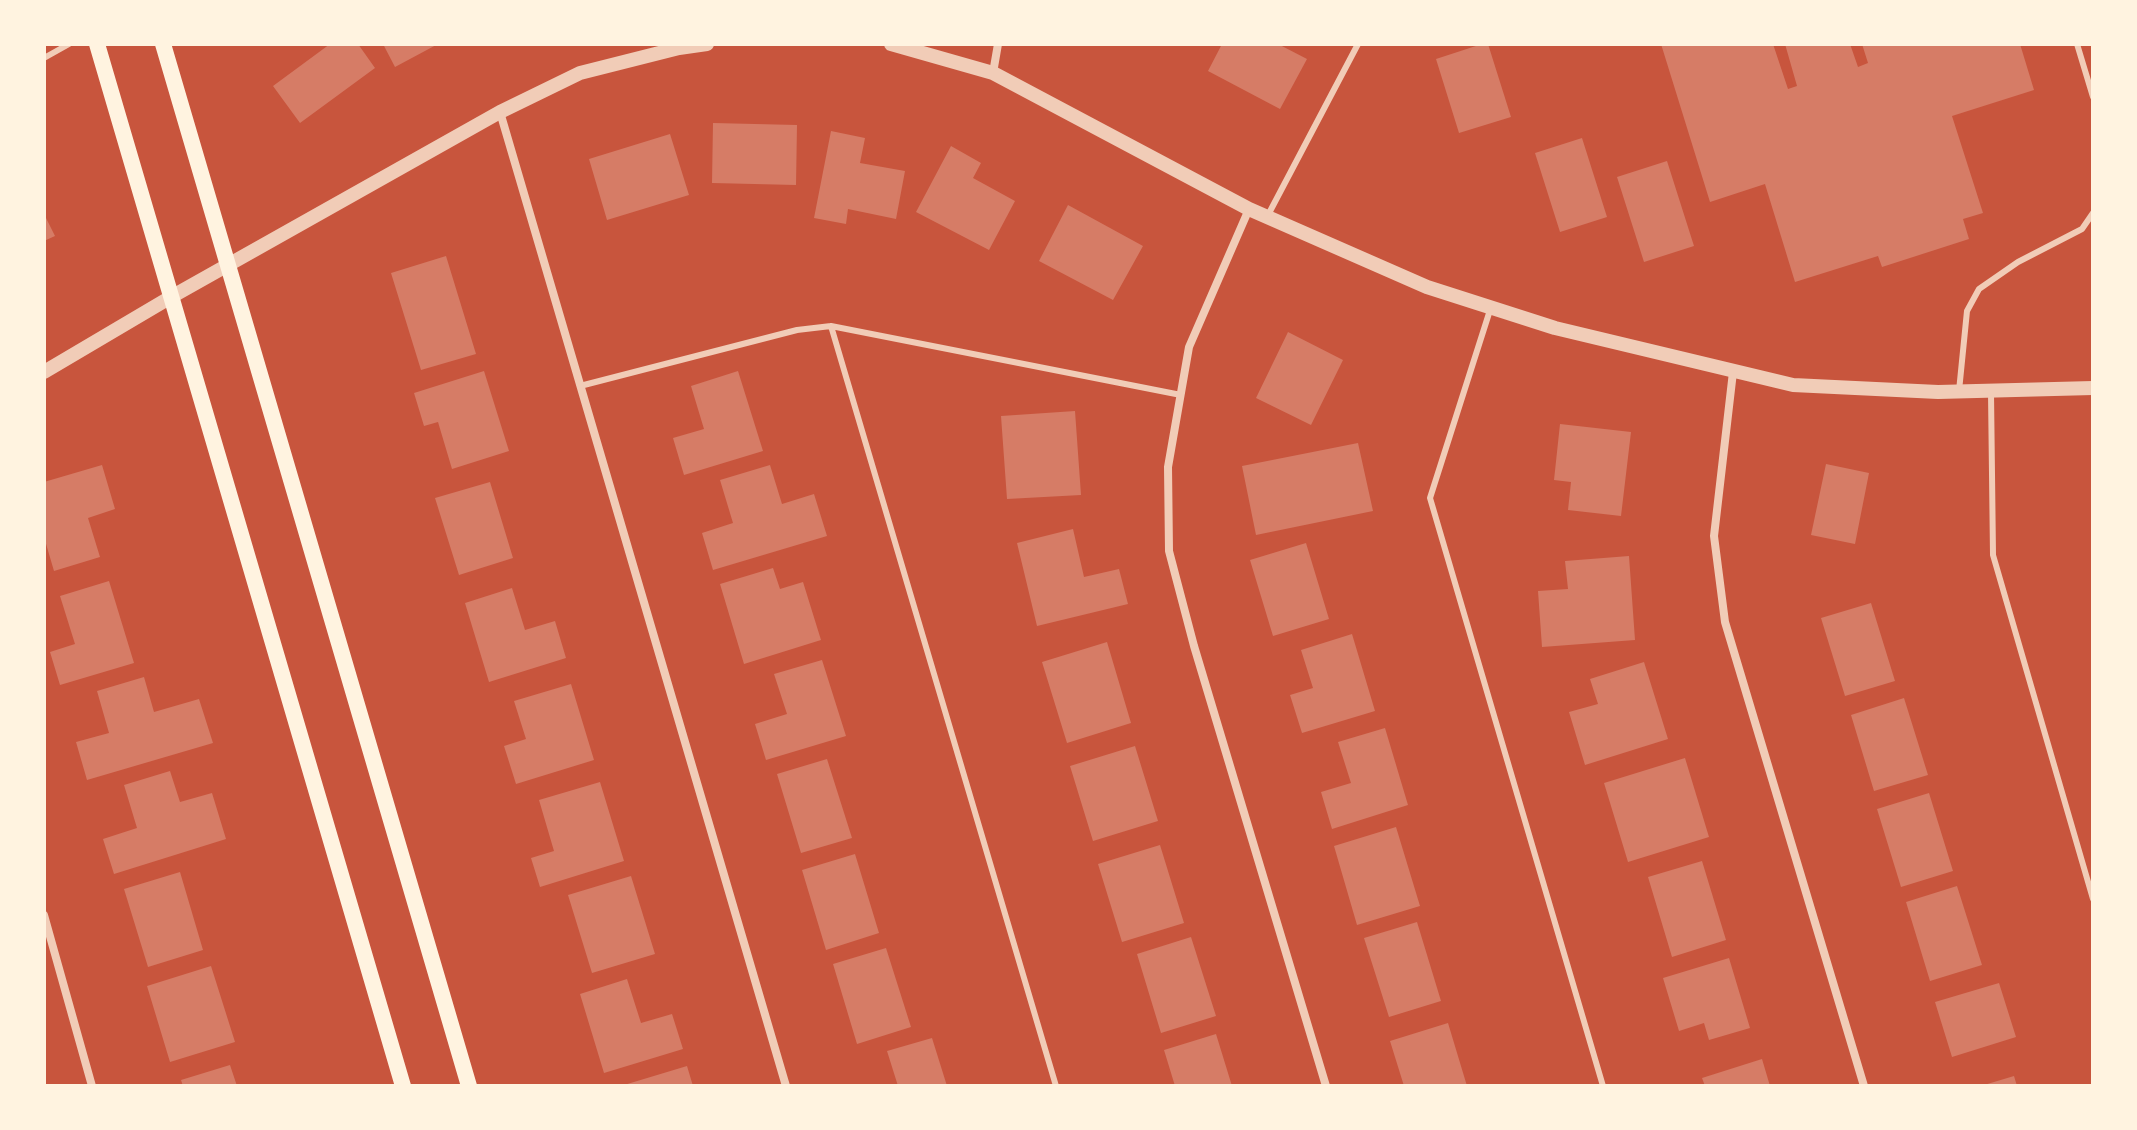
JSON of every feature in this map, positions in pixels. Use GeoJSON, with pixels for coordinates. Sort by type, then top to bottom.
{"type":"FeatureCollection","features":[{"type":"Feature","properties":{"kind":"main road"},"geometry":{"type":"LineString","coordinates":[[97,44],[403,1086]]}},
{"type":"Feature","properties":{"kind":"main road"},"geometry":{"type":"LineString","coordinates":[[163,44],[469,1086]]}},
{"type":"Feature","properties":{"kind":"street"},"geometry":{"type":"LineString","coordinates":[[44,372],[500,112],[580,73],[707,44]]}},
{"type":"Feature","properties":{"kind":"street"},"geometry":{"type":"LineString","coordinates":[[891,44],[993,73],[1249,209],[1427,287],[1555,328],[1793,385],[1959,391],[2093,388]]}},
{"type":"Feature","properties":{"kind":"street"},"geometry":{"type":"LineString","coordinates":[[993,73],[998,44]]}},
{"type":"Feature","properties":{"kind":"street"},"geometry":{"type":"LineString","coordinates":[[500,112],[786,1086]]}},
{"type":"Feature","properties":{"kind":"street"},"geometry":{"type":"LineString","coordinates":[[1249,209],[1189,347],[1168,467],[1169,551],[1194,646],[1326,1086]]}},
{"type":"Feature","properties":{"kind":"street"},"geometry":{"type":"LineString","coordinates":[[1733,372],[1714,536],[1725,622],[1864,1086]]}},
{"type":"Feature","properties":{"kind":"street"},"geometry":{"type":"LineString","coordinates":[[44,915],[92,1086]]}},
{"type":"Feature","properties":{"kind":"lane"},"geometry":{"type":"LineString","coordinates":[[44,58],[69,44]]}},
{"type":"Feature","properties":{"kind":"lane"},"geometry":{"type":"LineString","coordinates":[[1267,217],[1358,44]]}},
{"type":"Feature","properties":{"kind":"lane"},"geometry":{"type":"LineString","coordinates":[[2077,44],[2093,97]]}},
{"type":"Feature","properties":{"kind":"lane"},"geometry":{"type":"LineString","coordinates":[[1959,391],[1967,311],[1979,289],[2018,262],[2082,229],[2093,213]]}},
{"type":"Feature","properties":{"kind":"lane"},"geometry":{"type":"LineString","coordinates":[[1491,307],[1430,498],[1603,1086]]}},
{"type":"Feature","properties":{"kind":"lane"},"geometry":{"type":"LineString","coordinates":[[831,326],[1056,1086]]}},
{"type":"Feature","properties":{"kind":"lane"},"geometry":{"type":"LineString","coordinates":[[580,386],[797,330],[831,326],[1181,395]]}},
{"type":"Feature","properties":{"kind":"lane"},"geometry":{"type":"LineString","coordinates":[[1991,391],[1993,555],[2093,899]]}},
{"type":"Feature","properties":{"kind":"building"},"geometry":{"type":"Polygon","coordinates":[[[330,44],[358,44],[375,68],[300,123],[273,86],[330,44]]]}},
{"type":"Feature","properties":{"kind":"building"},"geometry":{"type":"Polygon","coordinates":[[[383,44],[438,44],[395,67],[383,44]]]}},
{"type":"Feature","properties":{"kind":"building"},"geometry":{"type":"Polygon","coordinates":[[[1222,44],[1278,44],[1307,59],[1280,109],[1208,71],[1222,44]]]}},
{"type":"Feature","properties":{"kind":"building"},"geometry":{"type":"Polygon","coordinates":[[[1488,44],[1511,117],[1459,133],[1436,59],[1488,44]]]}},
{"type":"Feature","properties":{"kind":"building"},"geometry":{"type":"Polygon","coordinates":[[[1661,44],[1773,44],[1788,89],[1797,86],[1785,44],[1850,44],[1858,67],[1868,63],[1862,44],[2020,44],[2034,90],[1952,116],[1983,213],[1963,219],[1969,239],[1882,267],[1878,256],[1795,282],[1765,184],[1710,202],[1661,44]]]}},
{"type":"Feature","properties":{"kind":"building"},"geometry":{"type":"Polygon","coordinates":[[[713,123],[797,125],[796,185],[712,183],[713,123]]]}},
{"type":"Feature","properties":{"kind":"building"},"geometry":{"type":"Polygon","coordinates":[[[831,131],[865,138],[860,163],[905,171],[896,219],[848,209],[846,224],[814,218],[831,131]]]}},
{"type":"Feature","properties":{"kind":"building"},"geometry":{"type":"Polygon","coordinates":[[[670,134],[689,195],[607,220],[589,159],[670,134]]]}},
{"type":"Feature","properties":{"kind":"building"},"geometry":{"type":"Polygon","coordinates":[[[1582,138],[1607,217],[1560,232],[1535,153],[1582,138]]]}},
{"type":"Feature","properties":{"kind":"building"},"geometry":{"type":"Polygon","coordinates":[[[951,146],[981,163],[973,178],[1015,201],[989,250],[916,212],[951,146]]]}},
{"type":"Feature","properties":{"kind":"building"},"geometry":{"type":"Polygon","coordinates":[[[1667,161],[1694,246],[1644,262],[1617,177],[1667,161]]]}},
{"type":"Feature","properties":{"kind":"building"},"geometry":{"type":"Polygon","coordinates":[[[1068,205],[1143,246],[1113,300],[1039,261],[1068,205]]]}},
{"type":"Feature","properties":{"kind":"building"},"geometry":{"type":"Polygon","coordinates":[[[44,214],[55,236],[44,241],[44,214]]]}},
{"type":"Feature","properties":{"kind":"building"},"geometry":{"type":"Polygon","coordinates":[[[446,256],[476,354],[421,370],[391,273],[446,256]]]}},
{"type":"Feature","properties":{"kind":"building"},"geometry":{"type":"Polygon","coordinates":[[[1288,332],[1343,360],[1311,425],[1256,398],[1288,332]]]}},
{"type":"Feature","properties":{"kind":"building"},"geometry":{"type":"Polygon","coordinates":[[[484,371],[509,451],[452,469],[438,422],[424,426],[414,393],[484,371]]]}},
{"type":"Feature","properties":{"kind":"building"},"geometry":{"type":"Polygon","coordinates":[[[738,371],[763,451],[684,475],[673,438],[704,429],[691,386],[738,371]]]}},
{"type":"Feature","properties":{"kind":"building"},"geometry":{"type":"Polygon","coordinates":[[[1075,411],[1081,495],[1007,499],[1001,416],[1075,411]]]}},
{"type":"Feature","properties":{"kind":"building"},"geometry":{"type":"Polygon","coordinates":[[[1560,424],[1631,432],[1621,516],[1568,510],[1571,482],[1554,480],[1560,424]]]}},
{"type":"Feature","properties":{"kind":"building"},"geometry":{"type":"Polygon","coordinates":[[[1358,443],[1373,511],[1256,535],[1242,466],[1358,443]]]}},
{"type":"Feature","properties":{"kind":"building"},"geometry":{"type":"Polygon","coordinates":[[[1826,464],[1869,473],[1855,544],[1811,535],[1826,464]]]}},
{"type":"Feature","properties":{"kind":"building"},"geometry":{"type":"Polygon","coordinates":[[[102,465],[115,509],[88,518],[100,557],[54,571],[44,537],[44,482],[102,465]]]}},
{"type":"Feature","properties":{"kind":"building"},"geometry":{"type":"Polygon","coordinates":[[[770,465],[782,504],[814,494],[827,536],[713,570],[702,533],[733,523],[720,480],[770,465]]]}},
{"type":"Feature","properties":{"kind":"building"},"geometry":{"type":"Polygon","coordinates":[[[490,482],[513,558],[459,575],[435,498],[490,482]]]}},
{"type":"Feature","properties":{"kind":"building"},"geometry":{"type":"Polygon","coordinates":[[[1073,529],[1084,577],[1119,569],[1128,604],[1037,626],[1017,543],[1073,529]]]}},
{"type":"Feature","properties":{"kind":"building"},"geometry":{"type":"Polygon","coordinates":[[[1306,543],[1329,619],[1273,636],[1250,560],[1306,543]]]}},
{"type":"Feature","properties":{"kind":"building"},"geometry":{"type":"Polygon","coordinates":[[[1629,556],[1635,640],[1542,647],[1538,591],[1568,589],[1565,561],[1629,556]]]}},
{"type":"Feature","properties":{"kind":"building"},"geometry":{"type":"Polygon","coordinates":[[[773,568],[780,589],[803,582],[821,640],[744,664],[720,584],[773,568]]]}},
{"type":"Feature","properties":{"kind":"building"},"geometry":{"type":"Polygon","coordinates":[[[109,581],[134,663],[60,685],[50,652],[75,644],[60,596],[109,581]]]}},
{"type":"Feature","properties":{"kind":"building"},"geometry":{"type":"Polygon","coordinates":[[[512,588],[525,630],[555,621],[566,658],[489,682],[465,603],[512,588]]]}},
{"type":"Feature","properties":{"kind":"building"},"geometry":{"type":"Polygon","coordinates":[[[1871,603],[1895,681],[1845,696],[1821,618],[1871,603]]]}},
{"type":"Feature","properties":{"kind":"building"},"geometry":{"type":"Polygon","coordinates":[[[1352,634],[1375,711],[1302,733],[1290,695],[1313,688],[1301,650],[1352,634]]]}},
{"type":"Feature","properties":{"kind":"building"},"geometry":{"type":"Polygon","coordinates":[[[1107,642],[1131,723],[1067,743],[1042,662],[1107,642]]]}},
{"type":"Feature","properties":{"kind":"building"},"geometry":{"type":"Polygon","coordinates":[[[822,660],[846,736],[766,760],[755,724],[787,714],[774,674],[822,660]]]}},
{"type":"Feature","properties":{"kind":"building"},"geometry":{"type":"Polygon","coordinates":[[[1644,662],[1668,739],[1585,765],[1569,712],[1598,704],[1590,679],[1644,662]]]}},
{"type":"Feature","properties":{"kind":"building"},"geometry":{"type":"Polygon","coordinates":[[[144,677],[154,712],[199,699],[213,743],[87,780],[76,742],[109,733],[97,691],[144,677]]]}},
{"type":"Feature","properties":{"kind":"building"},"geometry":{"type":"Polygon","coordinates":[[[571,684],[594,760],[516,784],[504,746],[526,739],[514,701],[571,684]]]}},
{"type":"Feature","properties":{"kind":"building"},"geometry":{"type":"Polygon","coordinates":[[[1904,698],[1928,775],[1874,791],[1851,715],[1904,698]]]}},
{"type":"Feature","properties":{"kind":"building"},"geometry":{"type":"Polygon","coordinates":[[[1385,728],[1408,805],[1332,829],[1321,792],[1351,783],[1338,742],[1385,728]]]}},
{"type":"Feature","properties":{"kind":"building"},"geometry":{"type":"Polygon","coordinates":[[[1135,746],[1158,821],[1093,841],[1070,766],[1135,746]]]}},
{"type":"Feature","properties":{"kind":"building"},"geometry":{"type":"Polygon","coordinates":[[[1685,758],[1709,837],[1628,862],[1604,783],[1685,758]]]}},
{"type":"Feature","properties":{"kind":"building"},"geometry":{"type":"Polygon","coordinates":[[[827,759],[852,838],[801,853],[777,774],[827,759]]]}},
{"type":"Feature","properties":{"kind":"building"},"geometry":{"type":"Polygon","coordinates":[[[170,771],[180,802],[212,793],[226,839],[114,874],[103,839],[137,828],[124,785],[170,771]]]}},
{"type":"Feature","properties":{"kind":"building"},"geometry":{"type":"Polygon","coordinates":[[[600,782],[624,861],[540,887],[531,858],[554,851],[539,800],[600,782]]]}},
{"type":"Feature","properties":{"kind":"building"},"geometry":{"type":"Polygon","coordinates":[[[1929,793],[1953,871],[1901,887],[1877,809],[1929,793]]]}},
{"type":"Feature","properties":{"kind":"building"},"geometry":{"type":"Polygon","coordinates":[[[1396,827],[1420,906],[1357,925],[1334,846],[1396,827]]]}},
{"type":"Feature","properties":{"kind":"building"},"geometry":{"type":"Polygon","coordinates":[[[1160,845],[1184,923],[1122,942],[1098,864],[1160,845]]]}},
{"type":"Feature","properties":{"kind":"building"},"geometry":{"type":"Polygon","coordinates":[[[855,854],[879,933],[826,950],[802,870],[855,854]]]}},
{"type":"Feature","properties":{"kind":"building"},"geometry":{"type":"Polygon","coordinates":[[[1702,861],[1726,940],[1672,957],[1648,877],[1702,861]]]}},
{"type":"Feature","properties":{"kind":"building"},"geometry":{"type":"Polygon","coordinates":[[[180,872],[203,950],[148,967],[124,889],[180,872]]]}},
{"type":"Feature","properties":{"kind":"building"},"geometry":{"type":"Polygon","coordinates":[[[631,876],[655,954],[592,973],[568,895],[631,876]]]}},
{"type":"Feature","properties":{"kind":"building"},"geometry":{"type":"Polygon","coordinates":[[[1957,886],[1982,965],[1930,981],[1906,902],[1957,886]]]}},
{"type":"Feature","properties":{"kind":"building"},"geometry":{"type":"Polygon","coordinates":[[[1417,922],[1441,1001],[1389,1017],[1364,938],[1417,922]]]}},
{"type":"Feature","properties":{"kind":"building"},"geometry":{"type":"Polygon","coordinates":[[[1191,937],[1216,1016],[1161,1033],[1137,954],[1191,937]]]}},
{"type":"Feature","properties":{"kind":"building"},"geometry":{"type":"Polygon","coordinates":[[[886,948],[911,1027],[857,1044],[833,964],[886,948]]]}},
{"type":"Feature","properties":{"kind":"building"},"geometry":{"type":"Polygon","coordinates":[[[1729,958],[1750,1028],[1709,1040],[1704,1023],[1679,1031],[1663,978],[1729,958]]]}},
{"type":"Feature","properties":{"kind":"building"},"geometry":{"type":"Polygon","coordinates":[[[211,966],[235,1042],[170,1062],[147,986],[211,966]]]}},
{"type":"Feature","properties":{"kind":"building"},"geometry":{"type":"Polygon","coordinates":[[[627,979],[641,1023],[672,1014],[683,1049],[604,1073],[580,994],[627,979]]]}},
{"type":"Feature","properties":{"kind":"building"},"geometry":{"type":"Polygon","coordinates":[[[1999,983],[2016,1037],[1952,1057],[1935,1002],[1999,983]]]}},
{"type":"Feature","properties":{"kind":"building"},"geometry":{"type":"Polygon","coordinates":[[[1448,1023],[1467,1086],[1404,1086],[1390,1041],[1448,1023]]]}},
{"type":"Feature","properties":{"kind":"building"},"geometry":{"type":"Polygon","coordinates":[[[1216,1034],[1232,1086],[1175,1086],[1164,1050],[1216,1034]]]}},
{"type":"Feature","properties":{"kind":"building"},"geometry":{"type":"Polygon","coordinates":[[[932,1038],[947,1086],[898,1086],[887,1051],[932,1038]]]}},
{"type":"Feature","properties":{"kind":"building"},"geometry":{"type":"Polygon","coordinates":[[[1762,1059],[1770,1086],[1705,1086],[1702,1078],[1762,1059]]]}},
{"type":"Feature","properties":{"kind":"building"},"geometry":{"type":"Polygon","coordinates":[[[230,1065],[237,1086],[183,1086],[181,1080],[230,1065]]]}},
{"type":"Feature","properties":{"kind":"building"},"geometry":{"type":"Polygon","coordinates":[[[687,1066],[693,1086],[624,1085],[687,1066]]]}},
{"type":"Feature","properties":{"kind":"building"},"geometry":{"type":"Polygon","coordinates":[[[2014,1076],[2017,1086],[1984,1086],[1984,1085],[2014,1076]]]}}]}
